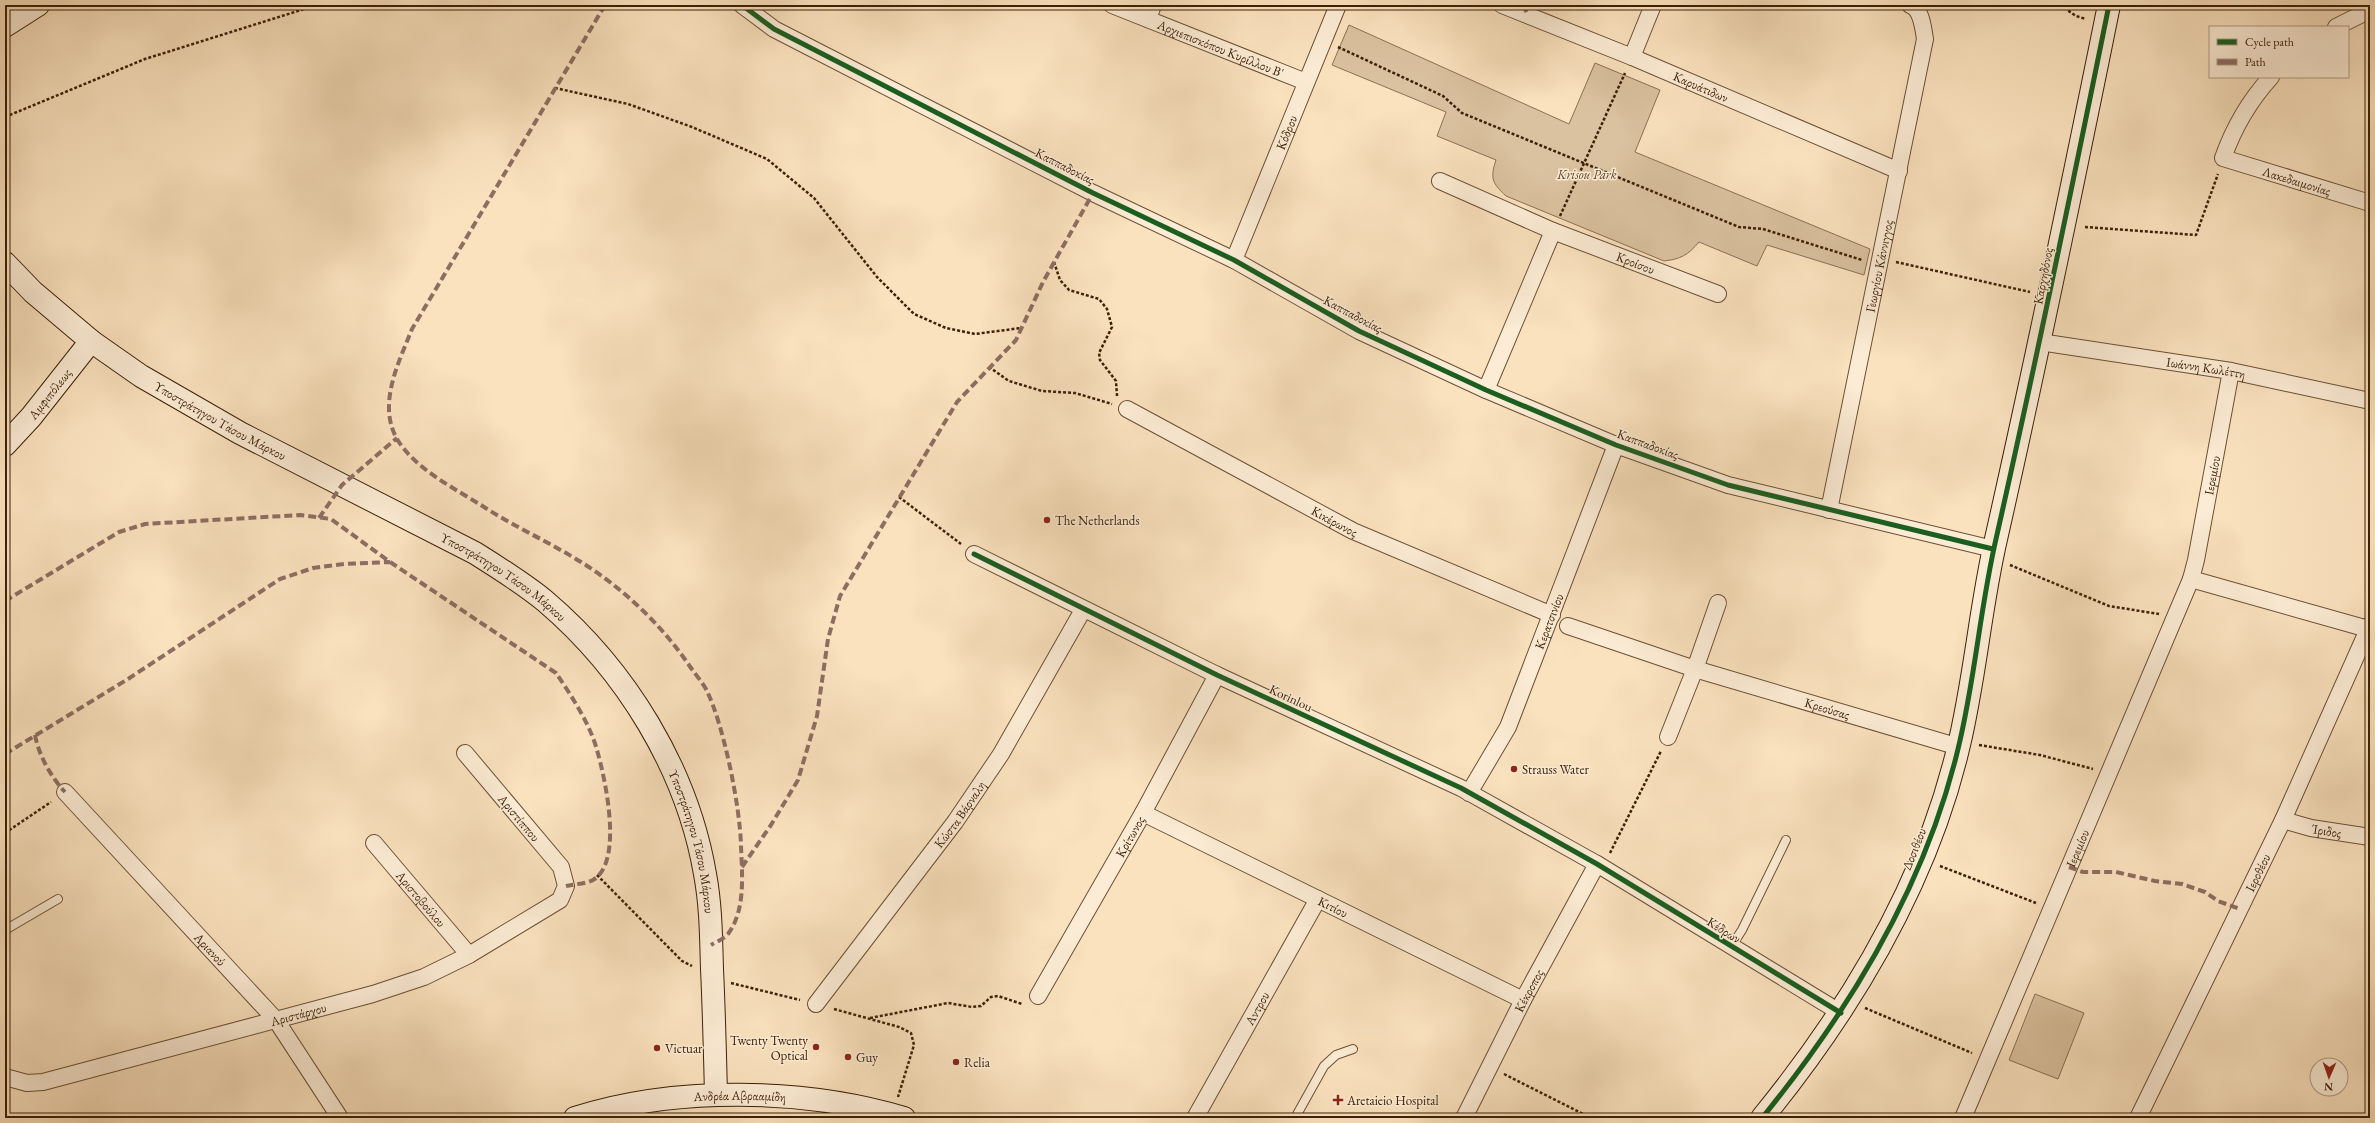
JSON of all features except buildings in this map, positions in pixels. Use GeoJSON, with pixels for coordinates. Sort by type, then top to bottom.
{"type":"FeatureCollection","features":[{"type":"Feature","properties":{"kind":"main road"},"geometry":{"type":"LineString","coordinates":[[5,26],[38,5]]}},
{"type":"Feature","properties":{"kind":"main road","name":"Καρχηδόνος"},"geometry":{"type":"LineString","coordinates":[[1992,556],[2050,296],[2107,15]]}},
{"type":"Feature","properties":{"kind":"main road","name":"Υποστράτηγου Τάσου Μάρκου"},"geometry":{"type":"LineString","coordinates":[[5,263],[33,292],[92,341],[141,376],[240,433],[475,553],[511,575],[545,601],[581,635],[612,670],[637,704],[660,745],[682,794],[696,834],[705,874],[711,923],[716,1095]]}},
{"type":"Feature","properties":{"kind":"main road","name":"Αμφιπόλεως"},"geometry":{"type":"LineString","coordinates":[[5,445],[31,417],[92,341]]}},
{"type":"Feature","properties":{"kind":"main road","name":"Δοσιθέου"},"geometry":{"type":"LineString","coordinates":[[1762,1118],[1845,1007],[1885,936],[1923,860],[1942,807],[1959,744],[1992,556]]}},
{"type":"Feature","properties":{"kind":"main road","name":"Ανδρέα Αβρααμίδη"},"geometry":{"type":"LineString","coordinates":[[575,1118],[654,1100],[716,1095],[790,1097],[898,1116]]}},
{"type":"Feature","properties":{"kind":"street","name":"Καππαδοκίας"},"geometry":{"type":"LineString","coordinates":[[742,5],[774,30],[1093,193],[1234,260],[1359,331],[1486,390],[1616,445],[1728,484],[1829,510],[1992,556]]}},
{"type":"Feature","properties":{"kind":"street","name":"Αρχιεπισκόπου Κυρίλλου Β'"},"geometry":{"type":"LineString","coordinates":[[1112,5],[1151,12],[1306,82]]}},
{"type":"Feature","properties":{"kind":"street","name":"Κόδρου"},"geometry":{"type":"LineString","coordinates":[[1234,260],[1338,5]]}},
{"type":"Feature","properties":{"kind":"street","name":"Καρυάτιδων"},"geometry":{"type":"LineString","coordinates":[[1502,5],[1632,57],[1899,171]]}},
{"type":"Feature","properties":{"kind":"street"},"geometry":{"type":"LineString","coordinates":[[1632,57],[1653,5]]}},
{"type":"Feature","properties":{"kind":"street","name":"Γεωργίου Κάννιγγος"},"geometry":{"type":"LineString","coordinates":[[1829,510],[1925,39],[1922,21],[1913,6],[1910,5]]}},
{"type":"Feature","properties":{"kind":"street"},"geometry":{"type":"LineString","coordinates":[[2338,26],[2370,10]]}},
{"type":"Feature","properties":{"kind":"street"},"geometry":{"type":"LineString","coordinates":[[2223,158],[2229,141],[2246,109],[2254,96],[2270,78]]}},
{"type":"Feature","properties":{"kind":"street","name":"Λακεδαιμονίας"},"geometry":{"type":"LineString","coordinates":[[2223,158],[2370,203]]}},
{"type":"Feature","properties":{"kind":"street","name":"Κροίσου"},"geometry":{"type":"LineString","coordinates":[[1440,181],[1553,231],[1718,294]]}},
{"type":"Feature","properties":{"kind":"street"},"geometry":{"type":"LineString","coordinates":[[1486,390],[1553,231]]}},
{"type":"Feature","properties":{"kind":"street","name":"Ιωάννη Κωλέττη"},"geometry":{"type":"LineString","coordinates":[[2040,342],[2231,371],[2370,401]]}},
{"type":"Feature","properties":{"kind":"street","name":"Ιερεμίου"},"geometry":{"type":"LineString","coordinates":[[1963,1118],[1989,1060],[2051,909],[2191,579],[2196,560],[2231,371]]}},
{"type":"Feature","properties":{"kind":"street","name":"Κικέρωνος"},"geometry":{"type":"LineString","coordinates":[[1128,409],[1353,530],[1552,615]]}},
{"type":"Feature","properties":{"kind":"street","name":"Κερατσινίου"},"geometry":{"type":"LineString","coordinates":[[1469,793],[1508,727],[1616,445]]}},
{"type":"Feature","properties":{"kind":"street","name":"Korinlou"},"geometry":{"type":"LineString","coordinates":[[974,554],[1217,676],[1469,793],[1600,866]]}},
{"type":"Feature","properties":{"kind":"street"},"geometry":{"type":"LineString","coordinates":[[2191,579],[2369,627]]}},
{"type":"Feature","properties":{"kind":"street"},"geometry":{"type":"LineString","coordinates":[[1668,737],[1695,669],[1718,603]]}},
{"type":"Feature","properties":{"kind":"street","name":"Κώστα Βάρναλη"},"geometry":{"type":"LineString","coordinates":[[816,1004],[955,822],[1001,754],[1083,610]]}},
{"type":"Feature","properties":{"kind":"street","name":"Κρεούσας"},"geometry":{"type":"LineString","coordinates":[[1568,626],[1695,669],[1959,744]]}},
{"type":"Feature","properties":{"kind":"street","name":"Ιεροθέου"},"geometry":{"type":"LineString","coordinates":[[2138,1118],[2283,820],[2369,627]]}},
{"type":"Feature","properties":{"kind":"street","name":"Κρίτωνος"},"geometry":{"type":"LineString","coordinates":[[1038,996],[1143,813],[1217,676]]}},
{"type":"Feature","properties":{"kind":"street","name":"Αριστίππου"},"geometry":{"type":"LineString","coordinates":[[465,753],[561,867],[566,886]]}},
{"type":"Feature","properties":{"kind":"street","name":"Αριανού"},"geometry":{"type":"LineString","coordinates":[[65,792],[276,1020],[340,1118]]}},
{"type":"Feature","properties":{"kind":"street","name":"Κιτίου"},"geometry":{"type":"LineString","coordinates":[[1143,813],[1523,1000]]}},
{"type":"Feature","properties":{"kind":"street","name":"Ίριδος"},"geometry":{"type":"LineString","coordinates":[[2283,820],[2311,828],[2370,837]]}},
{"type":"Feature","properties":{"kind":"street","name":"Αριστοβούλου"},"geometry":{"type":"LineString","coordinates":[[374,843],[469,955]]}},
{"type":"Feature","properties":{"kind":"street","name":"Κέδρων"},"geometry":{"type":"LineString","coordinates":[[1600,866],[1731,947],[1845,1007]]}},
{"type":"Feature","properties":{"kind":"street","name":"Κέκροπος"},"geometry":{"type":"LineString","coordinates":[[1464,1118],[1523,1000],[1600,866]]}},
{"type":"Feature","properties":{"kind":"street","name":"Αριστάρχου"},"geometry":{"type":"LineString","coordinates":[[5,1077],[27,1083],[43,1082],[373,994],[424,977],[469,955],[560,900],[566,886]]}},
{"type":"Feature","properties":{"kind":"street","name":"Αντρου"},"geometry":{"type":"LineString","coordinates":[[1195,1118],[1318,899]]}},
{"type":"Feature","properties":{"kind":"lane"},"geometry":{"type":"LineString","coordinates":[[1731,947],[1742,930],[1786,840]]}},
{"type":"Feature","properties":{"kind":"lane"},"geometry":{"type":"LineString","coordinates":[[5,930],[58,899]]}},
{"type":"Feature","properties":{"kind":"lane"},"geometry":{"type":"LineString","coordinates":[[1295,1118],[1324,1066],[1336,1055],[1353,1049]]}},
{"type":"Feature","properties":{"kind":"path"},"geometry":{"type":"LineString","coordinates":[[5,117],[144,59],[317,5]]}},
{"type":"Feature","properties":{"kind":"path"},"geometry":{"type":"LineString","coordinates":[[2060,5],[2076,16],[2107,15]]}},
{"type":"Feature","properties":{"kind":"path"},"geometry":{"type":"LineString","coordinates":[[1324,40],[1443,96],[1462,113],[1739,227],[1763,229],[1880,262],[2050,296]]}},
{"type":"Feature","properties":{"kind":"path"},"geometry":{"type":"LineString","coordinates":[[1553,231],[1632,57]]}},
{"type":"Feature","properties":{"kind":"path"},"geometry":{"type":"LineString","coordinates":[[555,88],[628,104],[692,127],[767,159],[814,198],[877,277],[914,314],[946,328],[975,334],[1021,328]]}},
{"type":"Feature","properties":{"kind":"path"},"geometry":{"type":"LineString","coordinates":[[2064,226],[2196,235],[2223,158]]}},
{"type":"Feature","properties":{"kind":"path"},"geometry":{"type":"LineString","coordinates":[[1054,262],[1060,280],[1069,290],[1099,299],[1107,309],[1112,327],[1099,353],[1100,360],[1116,381],[1116,395],[1128,409]]}},
{"type":"Feature","properties":{"kind":"path"},"geometry":{"type":"LineString","coordinates":[[989,367],[1009,381],[1042,391],[1075,393],[1128,409]]}},
{"type":"Feature","properties":{"kind":"path"},"geometry":{"type":"LineString","coordinates":[[899,497],[974,554]]}},
{"type":"Feature","properties":{"kind":"path"},"geometry":{"type":"LineString","coordinates":[[1992,556],[2066,590],[2109,606],[2175,617]]}},
{"type":"Feature","properties":{"kind":"path"},"geometry":{"type":"LineString","coordinates":[[1600,866],[1668,737]]}},
{"type":"Feature","properties":{"kind":"path"},"geometry":{"type":"LineString","coordinates":[[1959,744],[2074,762],[2109,774]]}},
{"type":"Feature","properties":{"kind":"path"},"geometry":{"type":"LineString","coordinates":[[5,833],[65,792]]}},
{"type":"Feature","properties":{"kind":"path"},"geometry":{"type":"LineString","coordinates":[[1923,860],[2051,909]]}},
{"type":"Feature","properties":{"kind":"path"},"geometry":{"type":"LineString","coordinates":[[597,875],[682,961],[712,978],[867,1018],[899,1027],[910,1033],[914,1045],[898,1116]]}},
{"type":"Feature","properties":{"kind":"path"},"geometry":{"type":"LineString","coordinates":[[867,1018],[948,1003],[976,1006],[991,997],[998,996],[1023,1004],[1030,1002],[1038,996]]}},
{"type":"Feature","properties":{"kind":"path"},"geometry":{"type":"LineString","coordinates":[[1845,1007],[1989,1060]]}},
{"type":"Feature","properties":{"kind":"path"},"geometry":{"type":"LineString","coordinates":[[1490,1067],[1591,1118]]}},
{"type":"Feature","properties":{"kind":"green space","name":"Krisou Park"},"geometry":{"type":"Polygon","coordinates":[[[1349,25],[1569,124],[1595,63],[1660,90],[1635,152],[1870,249],[1864,275],[1767,245],[1757,266],[1699,242],[1684,256],[1664,261],[1506,196],[1495,184],[1493,171],[1496,160],[1437,136],[1446,112],[1332,65],[1349,25]]]}},
{"type":"Feature","properties":{"kind":"green space"},"geometry":{"type":"Polygon","coordinates":[[[2035,994],[2084,1013],[2058,1079],[2009,1060],[2035,994]]]}},
{"type":"Feature","properties":{"kind":"marked path"},"geometry":{"type":"LineString","coordinates":[[605,5],[412,329],[401,355],[392,383],[389,412],[391,426],[397,439],[414,460],[448,485],[581,562],[612,584],[641,609],[668,637],[707,691],[719,725],[730,767],[738,810],[742,868],[742,892],[738,914],[734,924],[726,936],[711,945]]}},
{"type":"Feature","properties":{"kind":"marked path"},"geometry":{"type":"LineString","coordinates":[[1523,5],[1528,15]]}},
{"type":"Feature","properties":{"kind":"marked path"},"geometry":{"type":"LineString","coordinates":[[742,867],[771,825],[798,780],[817,716],[828,639],[840,596],[957,402],[1016,340],[1043,282],[1093,193]]}},
{"type":"Feature","properties":{"kind":"marked path"},"geometry":{"type":"LineString","coordinates":[[319,518],[342,485],[397,438]]}},
{"type":"Feature","properties":{"kind":"marked path"},"geometry":{"type":"LineString","coordinates":[[5,601],[119,532],[145,524],[300,515],[331,519],[390,562],[556,673],[568,691],[590,730],[597,750],[604,780],[610,819],[610,838],[608,856],[602,870],[593,880],[566,886]]}},
{"type":"Feature","properties":{"kind":"marked path"},"geometry":{"type":"LineString","coordinates":[[5,754],[128,679],[280,579],[313,568],[344,564],[390,562]]}},
{"type":"Feature","properties":{"kind":"marked path"},"geometry":{"type":"LineString","coordinates":[[35,735],[39,751],[46,766],[65,792]]}},
{"type":"Feature","properties":{"kind":"marked path"},"geometry":{"type":"LineString","coordinates":[[2069,867],[2083,872],[2116,872],[2155,881],[2182,884],[2205,892],[2218,901],[2240,909]]}},
{"type":"Feature","properties":{"kind":"marked path"},"geometry":{"type":"LineString","coordinates":[[2358,1118],[2366,1115],[2370,1110]]}},
{"type":"Feature","properties":{"kind":"cycle path"},"geometry":{"type":"LineString","coordinates":[[742,5],[774,29],[1093,193],[1234,260],[1359,331],[1486,390],[1616,445],[1728,485],[1993,549]]}},
{"type":"Feature","properties":{"kind":"cycle path"},"geometry":{"type":"LineString","coordinates":[[1762,1118],[1825,1034],[1881,945],[1905,898],[1926,850],[1944,800],[1964,723],[1990,565],[2054,272],[2109,5]]}},
{"type":"Feature","properties":{"kind":"cycle path"},"geometry":{"type":"LineString","coordinates":[[974,554],[1217,675],[1461,788],[1597,864],[1841,1013]]}},
{"type":"Feature","properties":{"kind":"place","name":"The Netherlands"},"geometry":{"type":"Point","coordinates":[1047,520]}},
{"type":"Feature","properties":{"kind":"place","name":"Strauss Water"},"geometry":{"type":"Point","coordinates":[1514,769]}},
{"type":"Feature","properties":{"kind":"place","name":"Twenty Twenty Optical"},"geometry":{"type":"Point","coordinates":[816,1047]}},
{"type":"Feature","properties":{"kind":"place","name":"Victuar"},"geometry":{"type":"Point","coordinates":[657,1048]}},
{"type":"Feature","properties":{"kind":"place","name":"Guy"},"geometry":{"type":"Point","coordinates":[848,1057]}},
{"type":"Feature","properties":{"kind":"place","name":"Relia"},"geometry":{"type":"Point","coordinates":[956,1062]}},
{"type":"Feature","properties":{"kind":"place","name":"Aretaieio Hospital"},"geometry":{"type":"Point","coordinates":[1338,1100]}}]}
